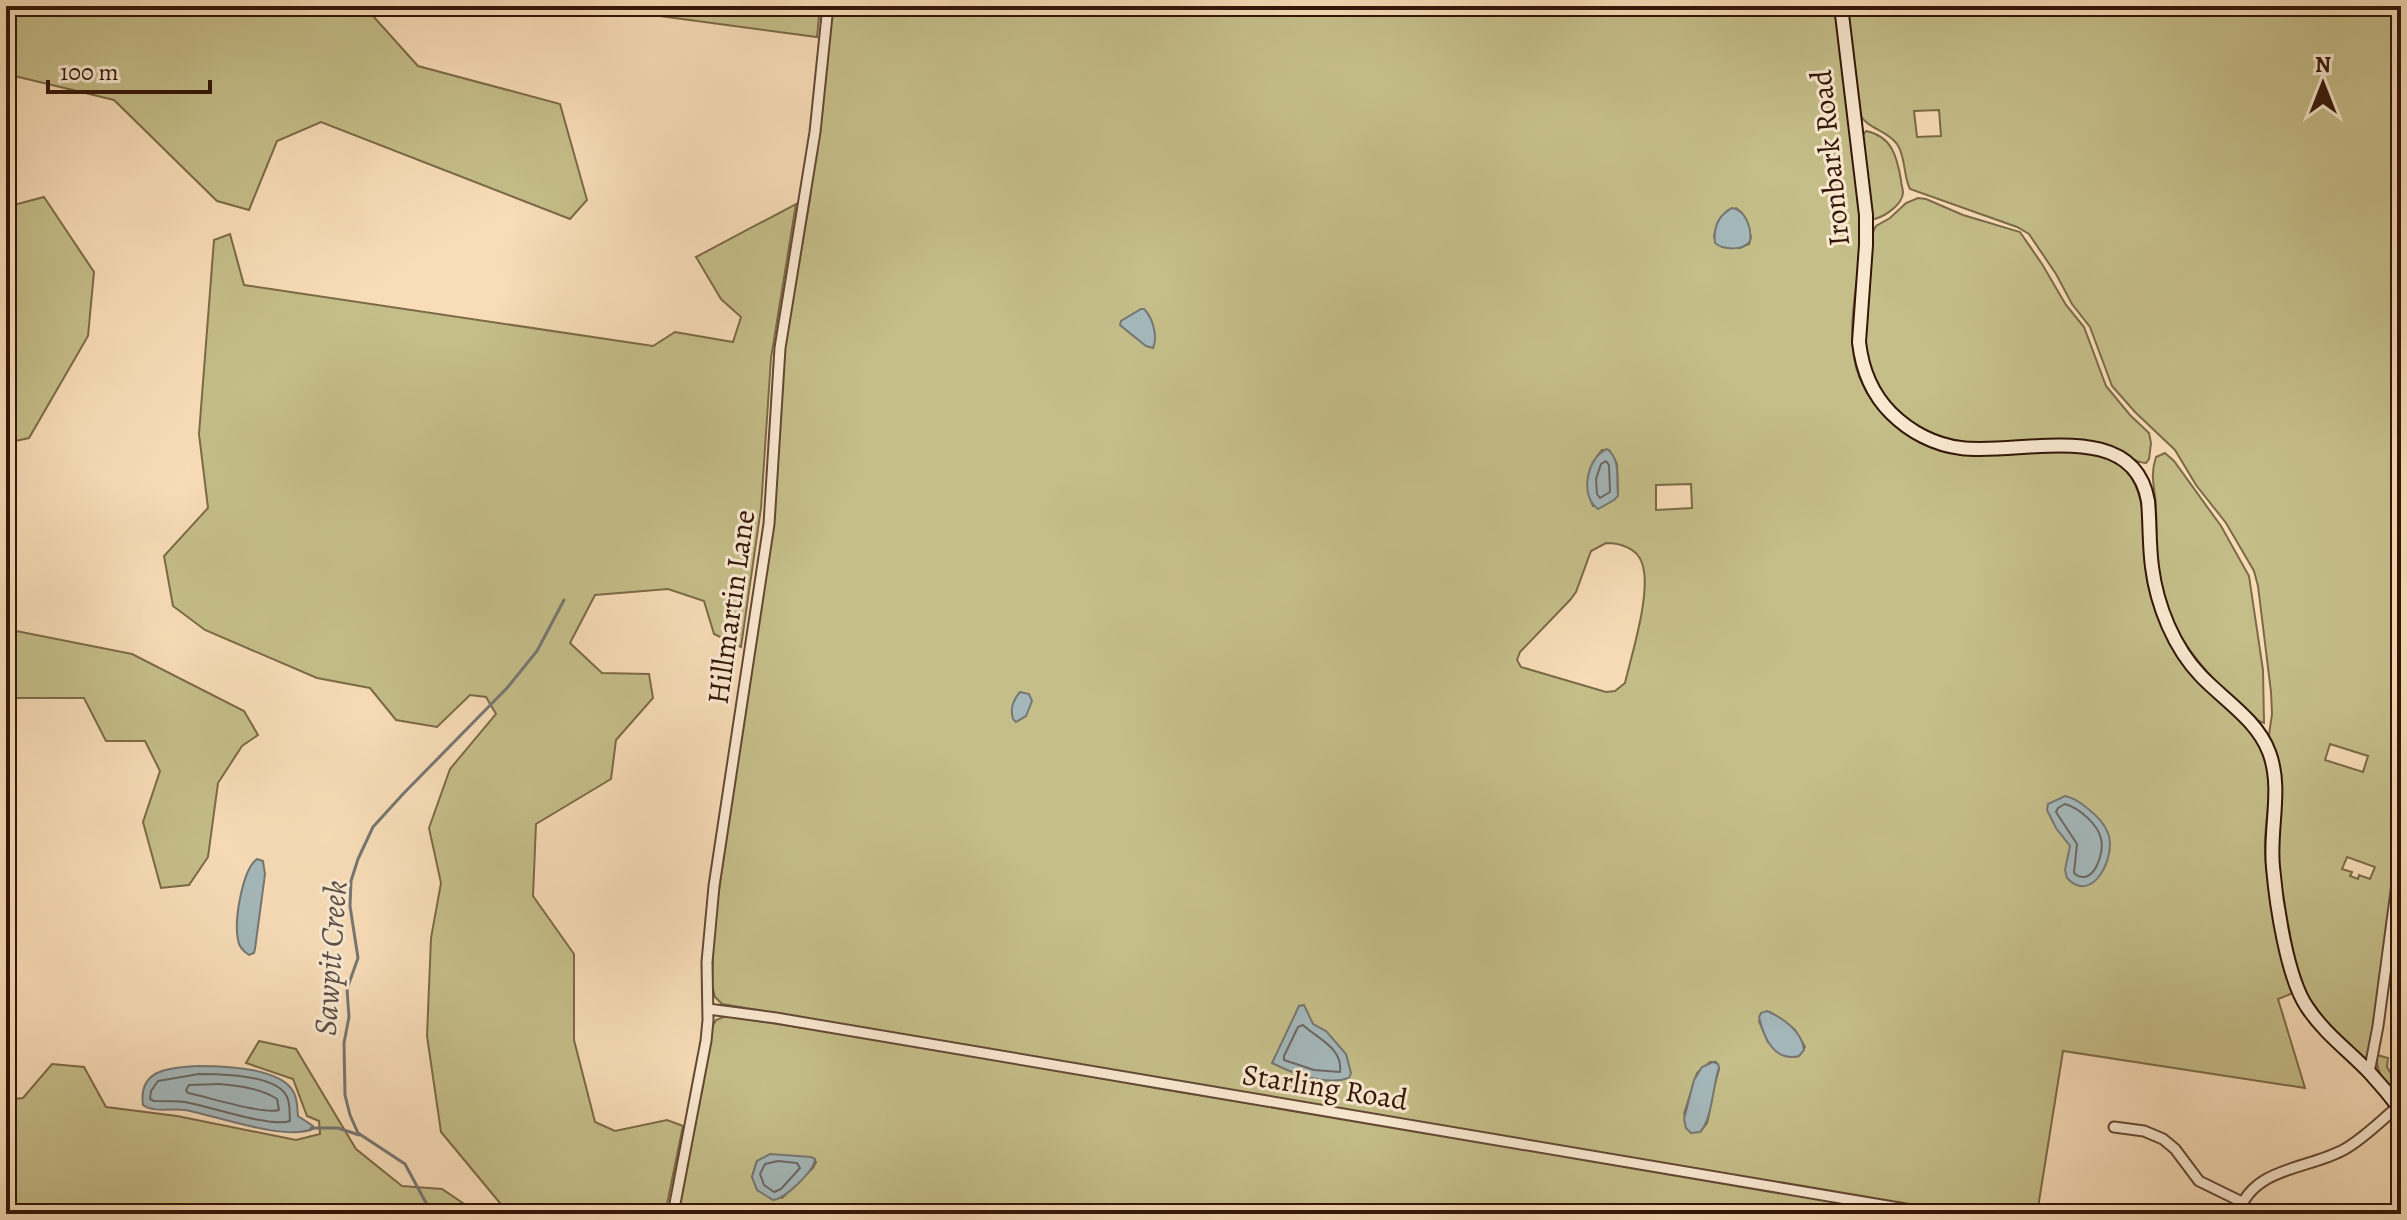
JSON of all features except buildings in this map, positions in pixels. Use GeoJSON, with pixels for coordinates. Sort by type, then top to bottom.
{"type":"FeatureCollection","features":[{"type":"Feature","properties":{"kind":"street","name":"Hillmartin Lane"},"geometry":{"type":"LineString","coordinates":[[673,1214],[701,1076],[708,1009],[707,962],[714,886],[770,515],[780,348],[815,132],[828,6]]}},
{"type":"Feature","properties":{"kind":"street","name":"Ironbark Road"},"geometry":{"type":"LineString","coordinates":[[1841,6],[1866,215],[1859,342],[1871,386],[1898,420],[1940,443],[1977,449],[2095,447],[2122,458],[2138,473],[2148,501],[2154,579],[2169,627],[2190,664],[2252,725],[2269,752],[2275,785],[2273,869],[2286,949],[2296,986],[2317,1021],[2400,1108]]}},
{"type":"Feature","properties":{"kind":"street"},"geometry":{"type":"LineString","coordinates":[[2369,1073],[2396,925],[2401,854]]}},
{"type":"Feature","properties":{"kind":"street","name":"Starling Road"},"geometry":{"type":"LineString","coordinates":[[708,1009],[1935,1214]]}},
{"type":"Feature","properties":{"kind":"street"},"geometry":{"type":"LineString","coordinates":[[2238,1214],[2242,1202],[2264,1179],[2349,1147],[2400,1108]]}},
{"type":"Feature","properties":{"kind":"street"},"geometry":{"type":"LineString","coordinates":[[2114,1127],[2144,1131],[2163,1139],[2175,1149],[2199,1181],[2242,1202]]}},
{"type":"Feature","properties":{"kind":"shaded area"},"geometry":{"type":"Polygon","coordinates":[[[6,6],[373,6],[372,15],[418,66],[560,104],[587,200],[570,219],[321,122],[277,141],[249,210],[217,201],[114,100],[6,74],[6,6]]]}},
{"type":"Feature","properties":{"kind":"shaded area"},"geometry":{"type":"Polygon","coordinates":[[[585,6],[820,6],[817,37],[585,6]]]}},
{"type":"Feature","properties":{"kind":"shaded area"},"geometry":{"type":"Polygon","coordinates":[[[833,6],[1836,6],[1861,230],[1852,333],[1860,379],[1882,413],[1902,431],[1925,444],[1955,452],[1986,455],[2083,453],[2117,464],[2130,476],[2143,513],[2149,588],[2163,629],[2188,672],[2246,726],[2267,765],[2267,873],[2283,960],[2293,993],[2278,999],[2305,1088],[2063,1051],[2037,1214],[1961,1214],[722,1004],[715,997],[712,985],[714,925],[775,512],[776,444],[783,357],[810,198],[833,6]],[[1736,208],[1724,217],[1714,237],[1722,247],[1740,248],[1749,244],[1751,237],[1742,213],[1736,208]],[[1602,450],[1594,462],[1589,485],[1593,506],[1618,493],[1617,464],[1609,450],[1602,450]],[[1691,484],[1656,485],[1656,510],[1692,508],[1691,484]],[[1606,543],[1591,551],[1576,592],[1520,652],[1517,660],[1521,667],[1606,692],[1615,691],[1625,683],[1640,622],[1645,589],[1642,563],[1627,547],[1617,544],[1606,543]],[[1770,1012],[1759,1021],[1768,1042],[1794,1057],[1799,1056],[1805,1047],[1795,1030],[1770,1012]],[[1710,1062],[1697,1073],[1684,1114],[1700,1132],[1707,1123],[1719,1069],[1716,1062],[1710,1062]]]}},
{"type":"Feature","properties":{"kind":"shaded area"},"geometry":{"type":"Polygon","coordinates":[[[1847,6],[2401,6],[2401,825],[2375,1023],[2365,1059],[2316,1011],[2303,989],[2295,964],[2278,866],[2269,735],[2271,692],[2254,571],[2226,523],[2196,485],[2175,450],[2112,386],[2090,327],[2072,304],[2029,234],[1910,189],[1897,144],[1860,115],[1847,6]],[[1939,110],[1914,111],[1917,137],[1941,136],[1939,110]],[[2330,744],[2325,760],[2363,772],[2368,756],[2330,744]],[[2347,857],[2342,869],[2352,872],[2350,876],[2358,879],[2359,875],[2370,879],[2375,867],[2347,857]]]}},
{"type":"Feature","properties":{"kind":"shaded area"},"geometry":{"type":"Polygon","coordinates":[[[1866,131],[1882,138],[1892,149],[1903,191],[1896,206],[1875,219],[1871,218],[1862,136],[1866,131]]]}},
{"type":"Feature","properties":{"kind":"shaded area"},"geometry":{"type":"Polygon","coordinates":[[[44,197],[94,272],[88,336],[29,438],[6,443],[6,207],[44,197]]]}},
{"type":"Feature","properties":{"kind":"shaded area"},"geometry":{"type":"Polygon","coordinates":[[[1918,198],[2020,232],[2066,305],[2084,327],[2106,386],[2149,433],[2151,443],[2146,463],[2096,443],[1985,444],[1958,441],[1933,434],[1909,421],[1888,400],[1871,370],[1865,346],[1872,234],[1876,226],[1906,203],[1918,198]]]}},
{"type":"Feature","properties":{"kind":"shaded area"},"geometry":{"type":"Polygon","coordinates":[[[796,204],[771,358],[761,508],[741,647],[714,634],[704,601],[668,589],[595,595],[570,643],[602,673],[649,674],[653,698],[616,740],[611,779],[536,824],[533,896],[574,954],[574,1040],[595,1122],[615,1131],[667,1120],[683,1126],[665,1214],[509,1214],[441,1132],[427,1036],[431,938],[441,883],[429,828],[450,769],[496,714],[486,697],[470,695],[437,727],[396,720],[370,688],[317,678],[205,630],[173,606],[164,556],[208,508],[199,434],[214,240],[230,234],[244,285],[653,346],[675,332],[733,342],[741,317],[721,299],[696,257],[796,204]]]}},
{"type":"Feature","properties":{"kind":"shaded area"},"geometry":{"type":"Polygon","coordinates":[[[2165,453],[2221,526],[2249,576],[2263,670],[2264,723],[2254,719],[2201,665],[2175,627],[2166,605],[2156,554],[2153,478],[2156,457],[2165,453]]]}},
{"type":"Feature","properties":{"kind":"shaded area"},"geometry":{"type":"Polygon","coordinates":[[[6,629],[132,654],[244,711],[258,735],[242,746],[218,783],[208,857],[189,885],[161,888],[143,822],[160,771],[145,741],[106,741],[84,698],[12,698],[6,685],[6,629]]]}},
{"type":"Feature","properties":{"kind":"shaded area"},"geometry":{"type":"Polygon","coordinates":[[[726,1016],[952,1051],[1904,1214],[677,1214],[712,1027],[716,1020],[726,1016]],[[813,1158],[757,1161],[752,1177],[782,1198],[816,1162],[813,1158]]]}},
{"type":"Feature","properties":{"kind":"shaded area"},"geometry":{"type":"Polygon","coordinates":[[[259,1041],[296,1049],[356,1149],[402,1186],[442,1189],[479,1214],[6,1214],[6,1100],[23,1098],[52,1064],[84,1067],[106,1107],[177,1116],[296,1140],[320,1134],[319,1121],[307,1116],[293,1079],[246,1063],[259,1041]]]}},
{"type":"Feature","properties":{"kind":"shaded area"},"geometry":{"type":"Polygon","coordinates":[[[2377,1055],[2388,1058],[2387,1067],[2396,1081],[2401,1083],[2401,1101],[2381,1074],[2377,1055]]]}},
{"type":"Feature","properties":{"kind":"water"},"geometry":{"type":"Polygon","coordinates":[[[1732,208],[1741,212],[1749,226],[1750,241],[1743,247],[1728,248],[1715,243],[1718,222],[1732,208]]]}},
{"type":"Feature","properties":{"kind":"water"},"geometry":{"type":"Polygon","coordinates":[[[1141,309],[1152,322],[1155,333],[1153,348],[1120,325],[1121,321],[1141,309]]]}},
{"type":"Feature","properties":{"kind":"water"},"geometry":{"type":"Polygon","coordinates":[[[1607,449],[1616,464],[1618,496],[1598,509],[1589,495],[1588,477],[1594,460],[1607,449]]]}},
{"type":"Feature","properties":{"kind":"water"},"geometry":{"type":"Polygon","coordinates":[[[1020,692],[1029,694],[1032,701],[1026,716],[1016,722],[1012,708],[1020,692]]]}},
{"type":"Feature","properties":{"kind":"water"},"geometry":{"type":"Polygon","coordinates":[[[2065,796],[2090,810],[2108,833],[2110,842],[2106,864],[2094,882],[2086,886],[2077,885],[2067,878],[2065,870],[2070,846],[2047,810],[2048,804],[2065,796]]]}},
{"type":"Feature","properties":{"kind":"water"},"geometry":{"type":"Polygon","coordinates":[[[257,859],[263,861],[265,874],[255,949],[249,955],[239,942],[237,921],[243,884],[257,859]]]}},
{"type":"Feature","properties":{"kind":"water"},"geometry":{"type":"Polygon","coordinates":[[[1304,1005],[1313,1024],[1326,1031],[1346,1054],[1351,1073],[1349,1078],[1320,1080],[1272,1063],[1299,1006],[1304,1005]]]}},
{"type":"Feature","properties":{"kind":"water"},"geometry":{"type":"Polygon","coordinates":[[[1767,1011],[1796,1031],[1804,1050],[1799,1056],[1783,1055],[1772,1047],[1759,1017],[1767,1011]]]}},
{"type":"Feature","properties":{"kind":"water"},"geometry":{"type":"Polygon","coordinates":[[[1713,1062],[1719,1067],[1710,1111],[1700,1132],[1691,1133],[1684,1119],[1694,1080],[1702,1067],[1713,1062]]]}},
{"type":"Feature","properties":{"kind":"water"},"geometry":{"type":"Polygon","coordinates":[[[198,1066],[250,1070],[276,1077],[293,1091],[298,1116],[313,1129],[300,1132],[268,1130],[185,1110],[158,1110],[143,1105],[146,1084],[158,1072],[198,1066]]]}},
{"type":"Feature","properties":{"kind":"water"},"geometry":{"type":"Polygon","coordinates":[[[770,1154],[815,1159],[798,1183],[773,1200],[757,1190],[752,1177],[757,1161],[770,1154]]]}},
{"type":"Feature","properties":{"kind":"waterway","name":"Sawpit Creek"},"geometry":{"type":"LineString","coordinates":[[432,1214],[405,1164],[358,1133],[345,1095],[344,1043],[349,1017],[347,989],[358,958],[350,906],[351,881],[373,827],[507,688],[537,651],[564,600]]}},
{"type":"Feature","properties":{"kind":"waterway"},"geometry":{"type":"LineString","coordinates":[[311,1128],[338,1128],[359,1135]]}}]}
